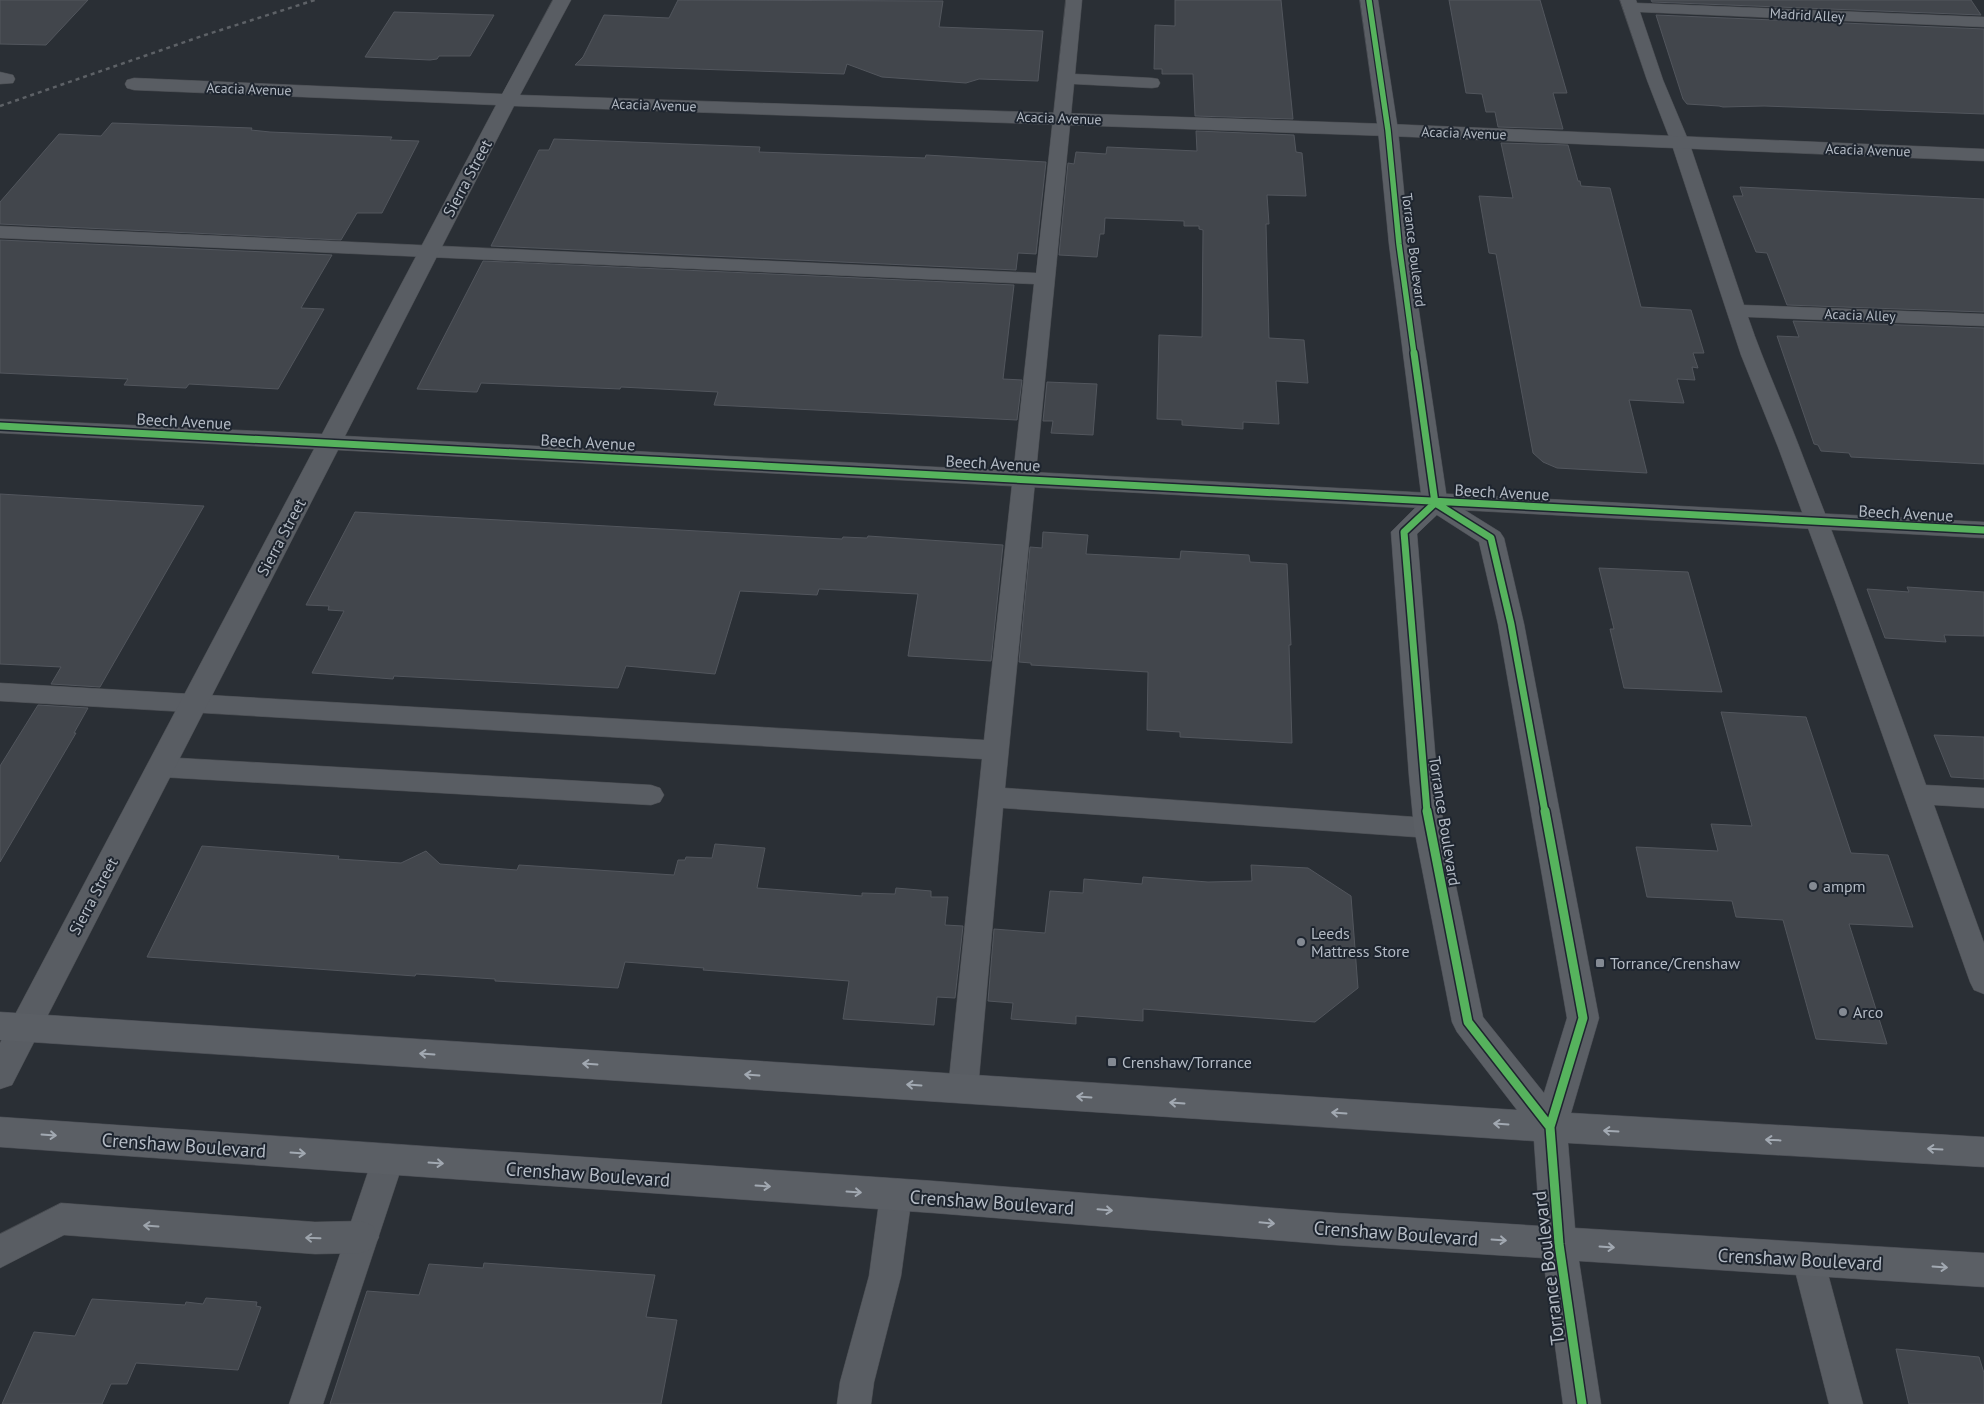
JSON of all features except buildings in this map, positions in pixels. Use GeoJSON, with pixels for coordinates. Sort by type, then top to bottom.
{"type":"FeatureCollection","features":[{"type":"Feature","properties":{"kind":"main road","name":"Torrance Boulevard"},"geometry":{"type":"LineString","coordinates":[[1369,0],[1388,130],[1399,244],[1435,503]]}},
{"type":"Feature","properties":{"kind":"main road","name":"Torrance Boulevard"},"geometry":{"type":"LineString","coordinates":[[1435,503],[1404,532],[1423,776],[1429,828],[1468,1022],[1550,1127]]}},
{"type":"Feature","properties":{"kind":"main road","name":"Torrance Boulevard"},"geometry":{"type":"LineString","coordinates":[[1435,503],[1491,538],[1511,624],[1583,1018],[1550,1127],[1558,1244],[1582,1404]]}},
{"type":"Feature","properties":{"kind":"main road"},"geometry":{"type":"LineString","coordinates":[[12,1026],[1550,1127],[1984,1152]]}},
{"type":"Feature","properties":{"kind":"main road","name":"Crenshaw Boulevard"},"geometry":{"type":"LineString","coordinates":[[0,1132],[1558,1244],[1984,1270]]}},
{"type":"Feature","properties":{"kind":"street","name":"Sierra Street"},"geometry":{"type":"LineString","coordinates":[[0,1075],[12,1026],[161,767],[508,100],[562,0]]}},
{"type":"Feature","properties":{"kind":"street","name":"Acacia Avenue"},"geometry":{"type":"LineString","coordinates":[[134,84],[508,100],[1388,130],[1984,155]]}},
{"type":"Feature","properties":{"kind":"street","name":"Beech Avenue"},"geometry":{"type":"LineString","coordinates":[[0,426],[1022,479],[1435,503],[1984,530]]}},
{"type":"Feature","properties":{"kind":"street"},"geometry":{"type":"LineString","coordinates":[[0,1252],[61,1219],[315,1238],[361,1237]]}},
{"type":"Feature","properties":{"kind":"lane"},"geometry":{"type":"LineString","coordinates":[[962,1088],[1022,479],[1046,279],[1074,0]]}},
{"type":"Feature","properties":{"kind":"lane"},"geometry":{"type":"LineString","coordinates":[[1629,3],[1655,80],[1680,142],[1751,355],[1789,447],[1847,601],[1984,982]]}},
{"type":"Feature","properties":{"kind":"lane","name":"Madrid Alley"},"geometry":{"type":"LineString","coordinates":[[1629,3],[1984,22]]}},
{"type":"Feature","properties":{"kind":"lane"},"geometry":{"type":"LineString","coordinates":[[1066,79],[1152,83]]}},
{"type":"Feature","properties":{"kind":"lane"},"geometry":{"type":"LineString","coordinates":[[0,232],[1046,279]]}},
{"type":"Feature","properties":{"kind":"lane","name":"Acacia Alley"},"geometry":{"type":"LineString","coordinates":[[1736,311],[1984,320]]}},
{"type":"Feature","properties":{"kind":"lane"},"geometry":{"type":"LineString","coordinates":[[0,692],[996,750]]}},
{"type":"Feature","properties":{"kind":"lane"},"geometry":{"type":"LineString","coordinates":[[161,767],[651,795]]}},
{"type":"Feature","properties":{"kind":"lane"},"geometry":{"type":"LineString","coordinates":[[1916,794],[1984,798]]}},
{"type":"Feature","properties":{"kind":"lane"},"geometry":{"type":"LineString","coordinates":[[990,797],[1429,828]]}},
{"type":"Feature","properties":{"kind":"lane"},"geometry":{"type":"LineString","coordinates":[[306,1404],[388,1160]]}},
{"type":"Feature","properties":{"kind":"lane"},"geometry":{"type":"LineString","coordinates":[[854,1404],[857,1382],[885,1276],[896,1195]]}},
{"type":"Feature","properties":{"kind":"lane"},"geometry":{"type":"LineString","coordinates":[[1808,1259],[1846,1404]]}},
{"type":"Feature","properties":{"kind":"railway"},"geometry":{"type":"LineString","coordinates":[[0,106],[205,35],[315,0]]}},
{"type":"Feature","properties":{"kind":"cycle path"},"geometry":{"type":"LineString","coordinates":[[1369,0],[1388,130],[1399,244],[1435,503]]}},
{"type":"Feature","properties":{"kind":"cycle path"},"geometry":{"type":"LineString","coordinates":[[0,426],[1984,530]]}},
{"type":"Feature","properties":{"kind":"cycle path"},"geometry":{"type":"LineString","coordinates":[[1435,503],[1404,532],[1423,776],[1429,828],[1468,1022],[1550,1127]]}},
{"type":"Feature","properties":{"kind":"cycle path"},"geometry":{"type":"LineString","coordinates":[[1437,504],[1491,538],[1511,624],[1583,1018],[1550,1127],[1559,1244],[1582,1404]]}},
{"type":"Feature","properties":{"kind":"place","name":"ampm"},"geometry":{"type":"Point","coordinates":[1813,886]}},
{"type":"Feature","properties":{"kind":"place","name":"Leeds Mattress Store"},"geometry":{"type":"Point","coordinates":[1301,942]}},
{"type":"Feature","properties":{"kind":"place","name":"Torrance/Crenshaw"},"geometry":{"type":"Point","coordinates":[1600,963]}},
{"type":"Feature","properties":{"kind":"place","name":"Arco"},"geometry":{"type":"Point","coordinates":[1843,1012]}},
{"type":"Feature","properties":{"kind":"place","name":"Crenshaw/Torrance"},"geometry":{"type":"Point","coordinates":[1112,1062]}}]}
